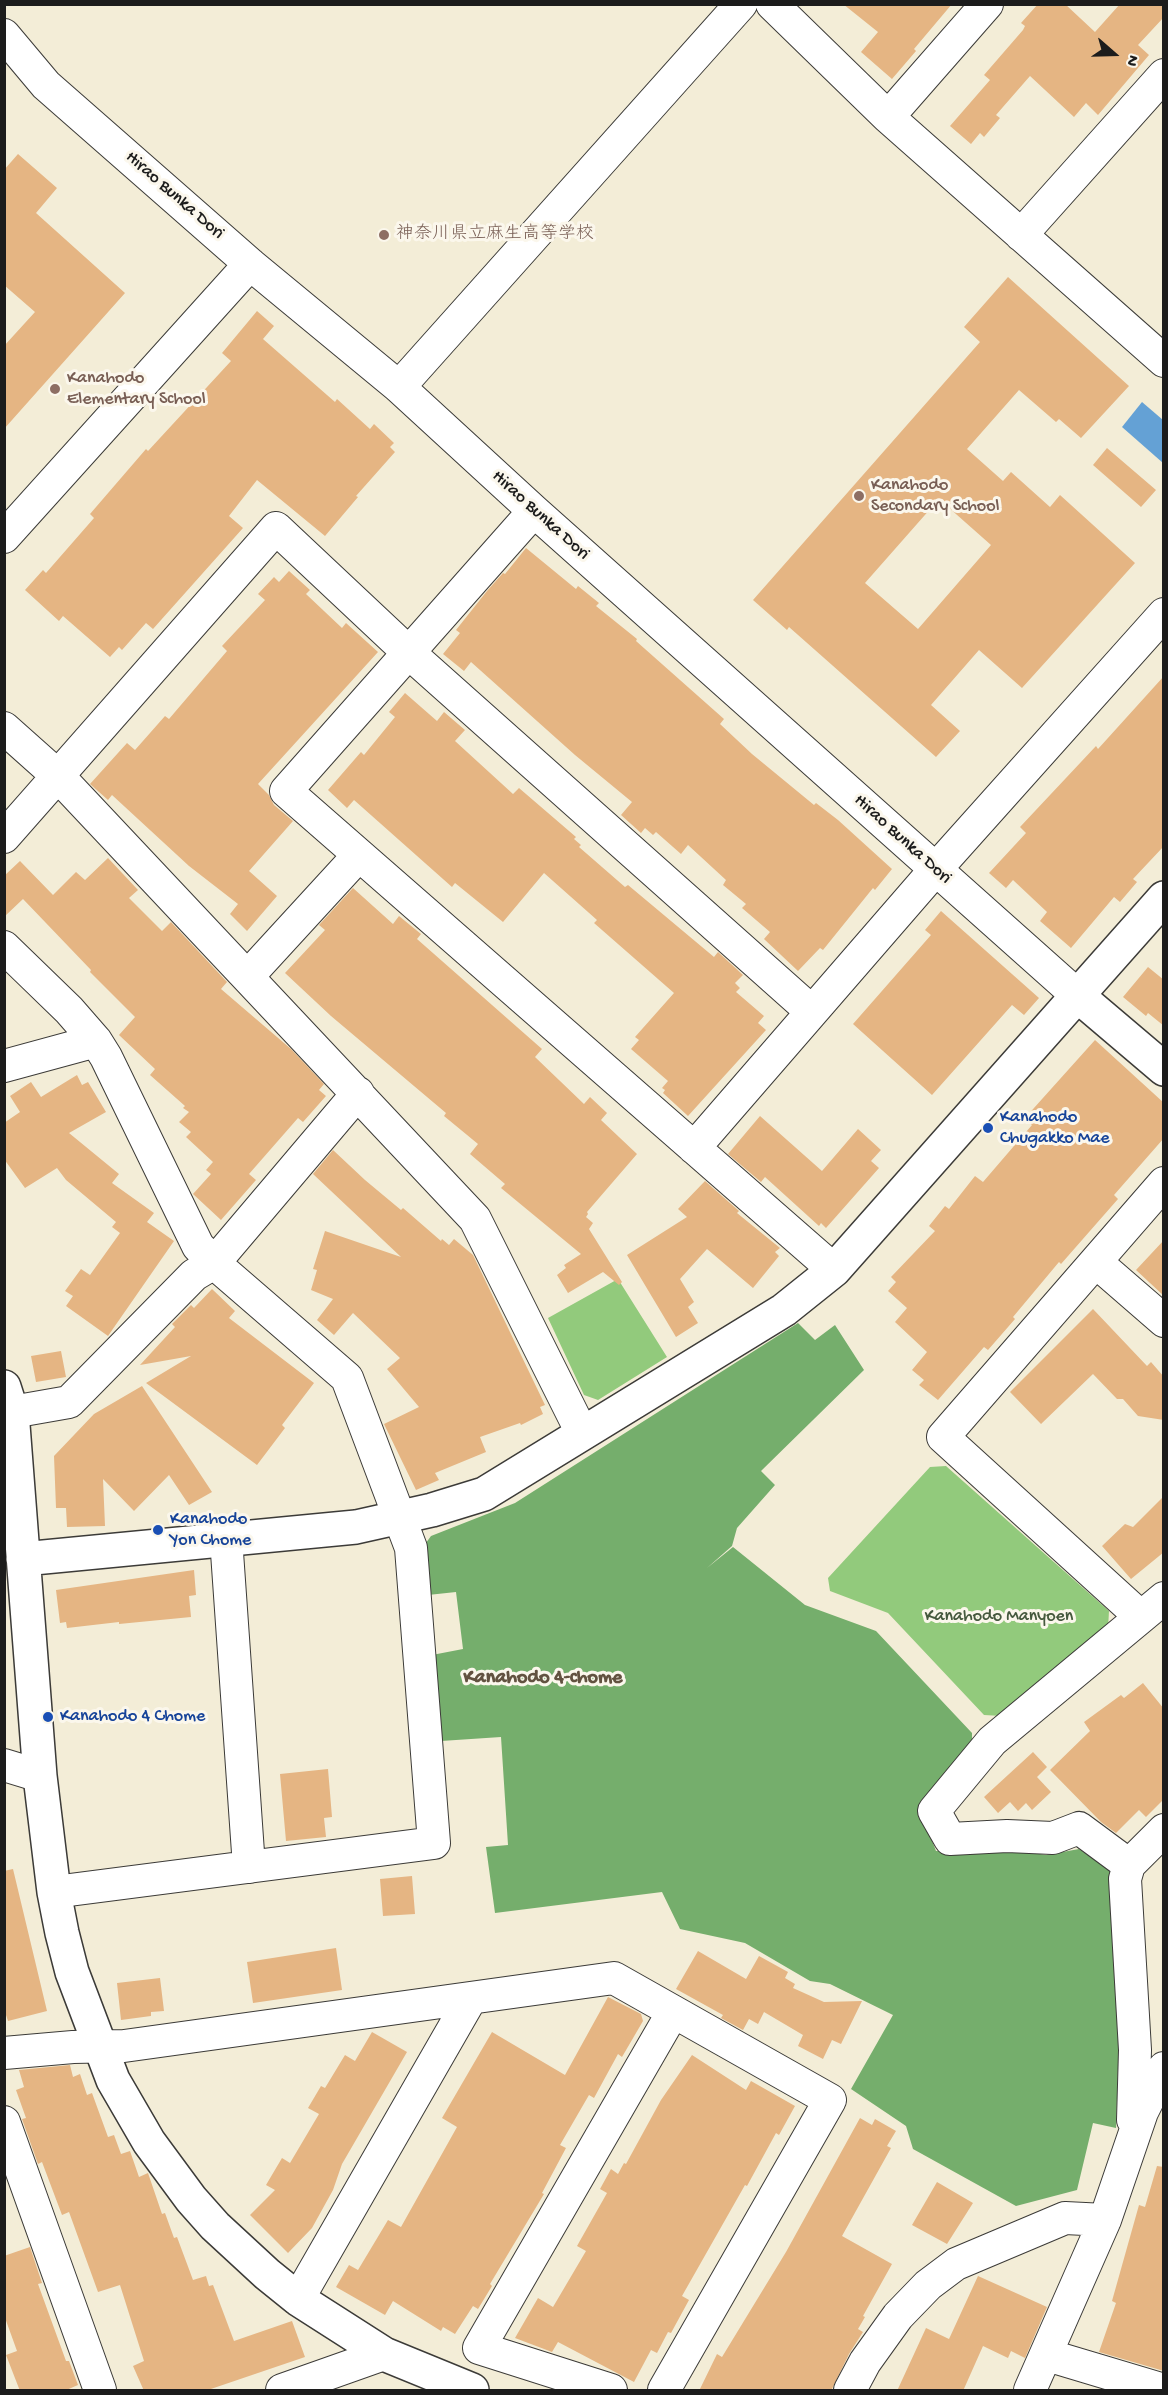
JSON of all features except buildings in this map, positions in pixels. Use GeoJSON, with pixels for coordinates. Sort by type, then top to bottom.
{"type":"FeatureCollection","features":[{"type":"Feature","properties":{"kind":"street"},"geometry":{"type":"LineString","coordinates":[[399,387],[741,4]]}},
{"type":"Feature","properties":{"kind":"street"},"geometry":{"type":"LineString","coordinates":[[772,4],[888,117],[1161,355]]}},
{"type":"Feature","properties":{"kind":"street"},"geometry":{"type":"LineString","coordinates":[[888,117],[987,4]]}},
{"type":"Feature","properties":{"kind":"street","name":"Hirao Bunka Dori"},"geometry":{"type":"LineString","coordinates":[[4,35],[46,85],[250,264],[399,387],[534,511],[1078,996]]}},
{"type":"Feature","properties":{"kind":"street"},"geometry":{"type":"LineString","coordinates":[[1021,235],[1164,75]]}},
{"type":"Feature","properties":{"kind":"street"},"geometry":{"type":"LineString","coordinates":[[4,537],[250,264]]}},
{"type":"Feature","properties":{"kind":"street"},"geometry":{"type":"LineString","coordinates":[[534,511],[285,791],[834,1270]]}},
{"type":"Feature","properties":{"kind":"street"},"geometry":{"type":"LineString","coordinates":[[4,837],[276,528],[408,652],[812,1011]]}},
{"type":"Feature","properties":{"kind":"street"},"geometry":{"type":"LineString","coordinates":[[694,1148],[935,870],[1164,614]]}},
{"type":"Feature","properties":{"kind":"street"},"geometry":{"type":"LineString","coordinates":[[4,728],[59,777],[475,1219],[582,1433]]}},
{"type":"Feature","properties":{"kind":"street"},"geometry":{"type":"LineString","coordinates":[[248,976],[359,855]]}},
{"type":"Feature","properties":{"kind":"street"},"geometry":{"type":"LineString","coordinates":[[14,1559],[356,1527],[432,1510],[484,1494],[784,1310],[834,1270],[1164,898]]}},
{"type":"Feature","properties":{"kind":"street"},"geometry":{"type":"LineString","coordinates":[[4,947],[69,1010],[96,1041],[106,1057],[198,1246],[214,1263],[347,1378],[411,1548],[434,1843],[54,1892]]}},
{"type":"Feature","properties":{"kind":"street"},"geometry":{"type":"LineString","coordinates":[[1078,996],[1164,1069]]}},
{"type":"Feature","properties":{"kind":"street"},"geometry":{"type":"LineString","coordinates":[[4,1066],[96,1041]]}},
{"type":"Feature","properties":{"kind":"street"},"geometry":{"type":"LineString","coordinates":[[358,1093],[214,1263],[194,1275],[69,1402],[8,1400],[14,1559],[54,1892],[62,1933],[72,1972],[100,2047],[113,2080],[130,2112],[191,2199],[241,2251],[298,2299],[384,2354],[472,2391]]}},
{"type":"Feature","properties":{"kind":"street"},"geometry":{"type":"LineString","coordinates":[[1129,1865],[1079,1828],[1053,1838],[1007,1836],[950,1839],[934,1811],[992,1741],[1152,1608],[943,1437],[1164,1183]]}},
{"type":"Feature","properties":{"kind":"street"},"geometry":{"type":"LineString","coordinates":[[1096,1262],[1164,1321]]}},
{"type":"Feature","properties":{"kind":"street"},"geometry":{"type":"LineString","coordinates":[[226,1538],[249,1867]]}},
{"type":"Feature","properties":{"kind":"street"},"geometry":{"type":"LineString","coordinates":[[4,1765],[40,1776]]}},
{"type":"Feature","properties":{"kind":"street"},"geometry":{"type":"LineString","coordinates":[[1132,2139],[1149,2049],[1125,1879],[1129,1865],[1164,1830]]}},
{"type":"Feature","properties":{"kind":"street"},"geometry":{"type":"LineString","coordinates":[[4,2053],[73,2047],[124,2046],[614,1978],[830,2100],[664,2391]]}},
{"type":"Feature","properties":{"kind":"street"},"geometry":{"type":"LineString","coordinates":[[298,2299],[471,1998]]}},
{"type":"Feature","properties":{"kind":"street"},"geometry":{"type":"LineString","coordinates":[[610,2391],[479,2348],[673,2012]]}},
{"type":"Feature","properties":{"kind":"street"},"geometry":{"type":"LineString","coordinates":[[1030,2391],[1105,2220],[1132,2139],[1164,2068]]}},
{"type":"Feature","properties":{"kind":"street"},"geometry":{"type":"LineString","coordinates":[[4,2122],[15,2185],[100,2391]]}},
{"type":"Feature","properties":{"kind":"street"},"geometry":{"type":"LineString","coordinates":[[850,2391],[865,2362],[898,2316],[928,2285],[956,2264],[1065,2218],[1105,2220]]}},
{"type":"Feature","properties":{"kind":"street"},"geometry":{"type":"LineString","coordinates":[[282,2391],[384,2354]]}},
{"type":"Feature","properties":{"kind":"street"},"geometry":{"type":"LineString","coordinates":[[1047,2355],[1164,2390]]}},
{"type":"Feature","properties":{"kind":"green space"},"geometry":{"type":"Polygon","coordinates":[[[618,1279],[667,1357],[598,1400],[584,1395],[548,1318],[618,1279]]]}},
{"type":"Feature","properties":{"kind":"green space"},"geometry":{"type":"Polygon","coordinates":[[[798,1323],[815,1340],[835,1325],[864,1370],[761,1471],[775,1485],[737,1528],[732,1546],[707,1568],[733,1547],[805,1605],[876,1631],[972,1733],[972,1748],[921,1811],[936,1851],[1028,1852],[1046,1855],[1079,1849],[1112,1872],[1120,2008],[1116,2128],[1093,2123],[1077,2190],[1016,2206],[913,2149],[906,2126],[851,2089],[893,2015],[830,1984],[810,1981],[745,1943],[680,1929],[662,1892],[495,1913],[486,1847],[508,1845],[501,1737],[441,1741],[432,1655],[463,1649],[456,1592],[428,1595],[423,1547],[431,1536],[515,1503],[798,1323]]]}},
{"type":"Feature","properties":{"kind":"green space","name":"Kanahodo Manyoen"},"geometry":{"type":"Polygon","coordinates":[[[946,1466],[1109,1611],[1108,1629],[1002,1716],[984,1715],[888,1613],[830,1591],[828,1578],[930,1467],[946,1466]]]}},
{"type":"Feature","properties":{"kind":"water"},"geometry":{"type":"Polygon","coordinates":[[[1142,402],[1163,420],[1163,463],[1122,427],[1142,402]]]}},
{"type":"Feature","properties":{"kind":"place","name":"神奈川県立麻生高等学校"},"geometry":{"type":"Point","coordinates":[384,235]}},
{"type":"Feature","properties":{"kind":"place","name":"Kanahodo Elementary School"},"geometry":{"type":"Point","coordinates":[55,389]}},
{"type":"Feature","properties":{"kind":"place","name":"Kanahodo Secondary School"},"geometry":{"type":"Point","coordinates":[859,496]}},
{"type":"Feature","properties":{"kind":"place","name":"Kanahodo Chugakko Mae"},"geometry":{"type":"Point","coordinates":[988,1128]}},
{"type":"Feature","properties":{"kind":"place","name":"Kanahodo Yon Chome"},"geometry":{"type":"Point","coordinates":[158,1530]}},
{"type":"Feature","properties":{"kind":"place","name":"Kanahodo 4 Chome"},"geometry":{"type":"Point","coordinates":[48,1717]}},
{"type":"Feature","properties":{"kind":"district","name":"Kanahodo 4-chome"},"geometry":{"type":"Point","coordinates":[543,1679]}}]}
